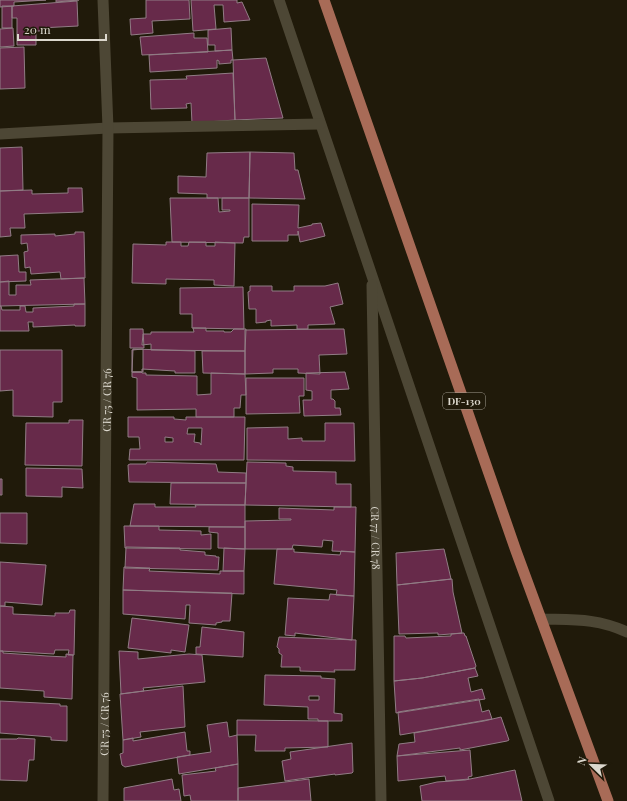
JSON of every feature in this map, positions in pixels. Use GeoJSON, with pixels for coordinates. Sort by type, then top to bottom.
{"type":"FeatureCollection","features":[{"type":"Feature","properties":{"kind":"main road","name":"DF-130"},"geometry":{"type":"LineString","coordinates":[[324,0],[541,619],[608,801]]}},
{"type":"Feature","properties":{"kind":"street","name":"CR 75 / CR 76"},"geometry":{"type":"LineString","coordinates":[[103,0],[108,128],[103,801]]}},
{"type":"Feature","properties":{"kind":"street"},"geometry":{"type":"LineString","coordinates":[[279,0],[549,801]]}},
{"type":"Feature","properties":{"kind":"street"},"geometry":{"type":"LineString","coordinates":[[0,134],[108,128],[320,124]]}},
{"type":"Feature","properties":{"kind":"street","name":"CR 77 / CR 78"},"geometry":{"type":"LineString","coordinates":[[372,275],[381,801]]}},
{"type":"Feature","properties":{"kind":"street"},"geometry":{"type":"LineString","coordinates":[[541,619],[588,620],[611,625],[627,632]]}},
{"type":"Feature","properties":{"kind":"building"},"geometry":{"type":"Polygon","coordinates":[[[0,0],[46,0],[14,2],[14,6],[0,7],[0,0]]]}},
{"type":"Feature","properties":{"kind":"building"},"geometry":{"type":"Polygon","coordinates":[[[56,0],[79,0],[56,2],[56,0]]]}},
{"type":"Feature","properties":{"kind":"building"},"geometry":{"type":"Polygon","coordinates":[[[146,0],[189,0],[190,19],[152,21],[153,33],[131,35],[130,19],[146,18],[146,0]]]}},
{"type":"Feature","properties":{"kind":"building"},"geometry":{"type":"Polygon","coordinates":[[[191,0],[237,0],[237,3],[242,2],[250,20],[224,22],[223,5],[214,5],[216,29],[193,31],[191,0]]]}},
{"type":"Feature","properties":{"kind":"building"},"geometry":{"type":"Polygon","coordinates":[[[77,1],[78,26],[40,28],[40,31],[32,32],[36,32],[36,45],[17,45],[17,18],[12,18],[12,6],[77,1]]]}},
{"type":"Feature","properties":{"kind":"building"},"geometry":{"type":"Polygon","coordinates":[[[2,6],[12,6],[12,28],[2,28],[2,6]]]}},
{"type":"Feature","properties":{"kind":"building"},"geometry":{"type":"Polygon","coordinates":[[[13,28],[14,46],[0,47],[0,29],[13,28]]]}},
{"type":"Feature","properties":{"kind":"building"},"geometry":{"type":"Polygon","coordinates":[[[231,28],[232,50],[215,51],[215,45],[208,45],[208,30],[231,28]]]}},
{"type":"Feature","properties":{"kind":"building"},"geometry":{"type":"Polygon","coordinates":[[[194,33],[194,38],[207,38],[208,52],[142,55],[140,37],[194,33]]]}},
{"type":"Feature","properties":{"kind":"building"},"geometry":{"type":"Polygon","coordinates":[[[24,47],[25,88],[0,89],[0,48],[24,47]]]}},
{"type":"Feature","properties":{"kind":"building"},"geometry":{"type":"Polygon","coordinates":[[[232,50],[233,60],[231,60],[231,63],[219,64],[219,61],[217,60],[217,68],[150,72],[149,55],[232,50]]]}},
{"type":"Feature","properties":{"kind":"building"},"geometry":{"type":"Polygon","coordinates":[[[266,58],[283,118],[235,120],[233,60],[266,58]]]}},
{"type":"Feature","properties":{"kind":"building"},"geometry":{"type":"Polygon","coordinates":[[[233,73],[235,120],[192,123],[191,103],[186,104],[187,108],[151,109],[150,80],[187,79],[186,76],[233,73]]]}},
{"type":"Feature","properties":{"kind":"building"},"geometry":{"type":"Polygon","coordinates":[[[22,147],[23,190],[0,191],[0,148],[22,147]]]}},
{"type":"Feature","properties":{"kind":"building"},"geometry":{"type":"Polygon","coordinates":[[[250,152],[294,153],[295,170],[298,170],[305,199],[249,198],[250,152]]]}},
{"type":"Feature","properties":{"kind":"building"},"geometry":{"type":"Polygon","coordinates":[[[250,152],[249,198],[207,198],[207,194],[178,193],[178,176],[206,177],[207,153],[250,152]]]}},
{"type":"Feature","properties":{"kind":"building"},"geometry":{"type":"Polygon","coordinates":[[[68,188],[82,188],[83,212],[24,214],[25,228],[10,228],[11,236],[0,237],[0,191],[32,190],[32,194],[68,193],[68,188]]]}},
{"type":"Feature","properties":{"kind":"building"},"geometry":{"type":"Polygon","coordinates":[[[170,198],[218,198],[219,212],[230,211],[222,210],[222,198],[249,198],[249,237],[244,237],[243,243],[172,242],[170,198]]]}},
{"type":"Feature","properties":{"kind":"building"},"geometry":{"type":"Polygon","coordinates":[[[252,204],[299,205],[298,228],[321,223],[325,236],[300,242],[298,231],[298,235],[288,235],[288,241],[252,241],[252,204]]]}},
{"type":"Feature","properties":{"kind":"building"},"geometry":{"type":"Polygon","coordinates":[[[75,232],[84,232],[85,278],[61,279],[60,272],[31,274],[30,267],[25,268],[24,252],[28,251],[27,243],[21,244],[21,235],[55,234],[55,236],[75,234],[75,232]]]}},
{"type":"Feature","properties":{"kind":"building"},"geometry":{"type":"Polygon","coordinates":[[[166,242],[181,242],[181,246],[188,246],[189,242],[206,242],[206,246],[215,246],[215,242],[235,243],[234,286],[214,285],[214,280],[166,279],[166,284],[132,283],[133,244],[166,245],[166,242]]]}},
{"type":"Feature","properties":{"kind":"building"},"geometry":{"type":"Polygon","coordinates":[[[18,255],[19,272],[26,272],[26,281],[0,282],[0,256],[18,255]]]}},
{"type":"Feature","properties":{"kind":"building"},"geometry":{"type":"Polygon","coordinates":[[[84,278],[85,304],[0,306],[0,282],[9,281],[9,295],[16,295],[16,285],[31,285],[30,280],[84,278]]]}},
{"type":"Feature","properties":{"kind":"building"},"geometry":{"type":"Polygon","coordinates":[[[338,283],[343,304],[330,307],[335,324],[308,325],[308,329],[297,329],[297,325],[271,326],[271,320],[256,323],[256,309],[249,309],[248,292],[250,291],[250,286],[272,286],[272,291],[294,291],[294,286],[325,286],[338,283]]]}},
{"type":"Feature","properties":{"kind":"building"},"geometry":{"type":"Polygon","coordinates":[[[243,287],[244,329],[192,328],[192,314],[180,314],[180,288],[243,287]]]}},
{"type":"Feature","properties":{"kind":"building"},"geometry":{"type":"Polygon","coordinates":[[[74,304],[85,304],[85,326],[33,327],[33,322],[28,322],[29,331],[0,331],[0,306],[2,310],[20,310],[20,306],[25,306],[26,312],[33,312],[33,308],[74,306],[74,304]]]}},
{"type":"Feature","properties":{"kind":"building"},"geometry":{"type":"Polygon","coordinates":[[[193,328],[206,328],[206,331],[224,332],[231,332],[234,329],[246,329],[245,351],[151,350],[151,344],[142,345],[143,334],[151,334],[151,332],[194,332],[193,328]]]}},
{"type":"Feature","properties":{"kind":"building"},"geometry":{"type":"Polygon","coordinates":[[[130,329],[143,329],[144,348],[130,348],[130,329]]]}},
{"type":"Feature","properties":{"kind":"building"},"geometry":{"type":"Polygon","coordinates":[[[344,329],[347,354],[319,355],[320,374],[298,373],[298,369],[273,369],[273,373],[245,374],[245,330],[344,329]]]}},
{"type":"Feature","properties":{"kind":"building"},"geometry":{"type":"Polygon","coordinates":[[[133,349],[195,351],[195,373],[175,373],[175,371],[142,369],[142,372],[132,372],[133,349]]]}},
{"type":"Feature","properties":{"kind":"building"},"geometry":{"type":"Polygon","coordinates":[[[143,349],[143,372],[132,372],[132,350],[143,349]]]}},
{"type":"Feature","properties":{"kind":"building"},"geometry":{"type":"Polygon","coordinates":[[[0,350],[62,350],[62,402],[53,402],[53,417],[13,416],[13,390],[0,391],[0,350]]]}},
{"type":"Feature","properties":{"kind":"building"},"geometry":{"type":"Polygon","coordinates":[[[202,351],[245,351],[245,374],[203,373],[202,351]]]}},
{"type":"Feature","properties":{"kind":"building"},"geometry":{"type":"Polygon","coordinates":[[[132,372],[146,373],[146,375],[197,376],[197,395],[211,394],[211,373],[245,374],[246,395],[241,395],[240,408],[234,408],[234,417],[196,417],[196,409],[137,410],[137,378],[132,377],[132,372]]]}},
{"type":"Feature","properties":{"kind":"building"},"geometry":{"type":"Polygon","coordinates":[[[345,372],[349,389],[331,390],[331,399],[335,401],[335,408],[340,408],[341,415],[304,416],[303,400],[312,400],[312,391],[306,390],[306,373],[345,372]]]}},
{"type":"Feature","properties":{"kind":"building"},"geometry":{"type":"Polygon","coordinates":[[[246,378],[304,378],[304,396],[299,396],[300,413],[246,414],[246,378]]]}},
{"type":"Feature","properties":{"kind":"building"},"geometry":{"type":"Polygon","coordinates":[[[128,417],[174,417],[174,419],[186,420],[186,417],[245,417],[244,460],[129,460],[130,449],[140,449],[139,437],[128,437],[128,417]],[[188,428],[187,434],[195,434],[194,442],[200,443],[201,445],[202,428],[188,428]],[[165,437],[165,442],[173,442],[173,438],[165,437]]]}},
{"type":"Feature","properties":{"kind":"building"},"geometry":{"type":"Polygon","coordinates":[[[69,420],[83,420],[82,466],[25,465],[26,423],[69,423],[69,420]]]}},
{"type":"Feature","properties":{"kind":"building"},"geometry":{"type":"Polygon","coordinates":[[[325,423],[354,423],[355,461],[247,460],[247,428],[288,427],[288,439],[302,438],[302,441],[325,441],[325,423]]]}},
{"type":"Feature","properties":{"kind":"building"},"geometry":{"type":"Polygon","coordinates":[[[147,462],[216,464],[218,472],[246,473],[246,483],[129,482],[128,465],[146,464],[147,462]]]}},
{"type":"Feature","properties":{"kind":"building"},"geometry":{"type":"Polygon","coordinates":[[[247,462],[286,463],[286,466],[293,467],[293,471],[336,472],[336,484],[351,484],[351,507],[245,505],[247,462]]]}},
{"type":"Feature","properties":{"kind":"building"},"geometry":{"type":"Polygon","coordinates":[[[26,468],[82,469],[83,488],[62,487],[62,497],[26,496],[26,468]]]}},
{"type":"Feature","properties":{"kind":"building"},"geometry":{"type":"Polygon","coordinates":[[[0,479],[2,479],[2,495],[0,495],[0,479]]]}},
{"type":"Feature","properties":{"kind":"building"},"geometry":{"type":"Polygon","coordinates":[[[171,483],[246,483],[245,505],[170,504],[171,483]]]}},
{"type":"Feature","properties":{"kind":"building"},"geometry":{"type":"Polygon","coordinates":[[[134,504],[155,504],[155,507],[245,505],[245,527],[130,526],[134,504]]]}},
{"type":"Feature","properties":{"kind":"building"},"geometry":{"type":"Polygon","coordinates":[[[334,507],[356,507],[355,552],[332,551],[333,541],[323,540],[322,547],[293,545],[292,549],[245,549],[245,521],[291,520],[279,519],[279,508],[334,510],[334,507]]]}},
{"type":"Feature","properties":{"kind":"building"},"geometry":{"type":"Polygon","coordinates":[[[0,513],[27,513],[27,544],[0,543],[0,513]]]}},
{"type":"Feature","properties":{"kind":"building"},"geometry":{"type":"Polygon","coordinates":[[[124,526],[159,526],[159,530],[201,531],[201,535],[211,534],[211,549],[125,548],[124,526]]]}},
{"type":"Feature","properties":{"kind":"building"},"geometry":{"type":"Polygon","coordinates":[[[209,527],[245,527],[245,549],[218,548],[218,533],[209,532],[209,527]]]}},
{"type":"Feature","properties":{"kind":"building"},"geometry":{"type":"Polygon","coordinates":[[[126,547],[180,548],[180,550],[205,552],[205,555],[219,557],[218,570],[125,568],[126,547]]]}},
{"type":"Feature","properties":{"kind":"building"},"geometry":{"type":"Polygon","coordinates":[[[224,548],[245,549],[244,571],[223,571],[224,548]]]}},
{"type":"Feature","properties":{"kind":"building"},"geometry":{"type":"Polygon","coordinates":[[[277,549],[294,549],[294,552],[340,555],[341,551],[355,552],[354,596],[336,595],[337,590],[274,584],[277,549]]]}},
{"type":"Feature","properties":{"kind":"building"},"geometry":{"type":"Polygon","coordinates":[[[444,549],[451,579],[397,585],[396,553],[444,549]]]}},
{"type":"Feature","properties":{"kind":"building"},"geometry":{"type":"Polygon","coordinates":[[[0,562],[46,565],[42,605],[5,602],[5,606],[0,606],[0,562]]]}},
{"type":"Feature","properties":{"kind":"building"},"geometry":{"type":"Polygon","coordinates":[[[124,567],[150,568],[149,571],[220,574],[220,571],[244,571],[244,594],[123,590],[124,567]]]}},
{"type":"Feature","properties":{"kind":"building"},"geometry":{"type":"Polygon","coordinates":[[[452,579],[453,592],[462,633],[438,635],[438,633],[399,634],[397,585],[452,579]]]}},
{"type":"Feature","properties":{"kind":"building"},"geometry":{"type":"Polygon","coordinates":[[[123,590],[232,593],[230,621],[222,621],[216,623],[216,625],[189,623],[190,605],[186,605],[185,619],[123,614],[123,590]]]}},
{"type":"Feature","properties":{"kind":"building"},"geometry":{"type":"Polygon","coordinates":[[[330,594],[354,596],[352,640],[295,633],[295,636],[285,635],[288,598],[329,600],[330,594]]]}},
{"type":"Feature","properties":{"kind":"building"},"geometry":{"type":"Polygon","coordinates":[[[0,606],[13,607],[13,614],[55,616],[55,613],[69,613],[70,610],[75,610],[74,655],[68,655],[69,650],[55,650],[54,654],[0,651],[0,606]]]}},
{"type":"Feature","properties":{"kind":"building"},"geometry":{"type":"Polygon","coordinates":[[[132,618],[189,625],[185,652],[171,650],[171,653],[128,648],[132,618]]]}},
{"type":"Feature","properties":{"kind":"building"},"geometry":{"type":"Polygon","coordinates":[[[202,627],[244,632],[243,657],[196,654],[196,647],[200,647],[202,627]]]}},
{"type":"Feature","properties":{"kind":"building"},"geometry":{"type":"Polygon","coordinates":[[[464,633],[476,666],[475,668],[422,678],[394,681],[394,636],[405,636],[406,638],[451,636],[451,634],[464,633]]]}},
{"type":"Feature","properties":{"kind":"building"},"geometry":{"type":"Polygon","coordinates":[[[279,637],[356,640],[355,670],[334,670],[335,672],[300,671],[300,667],[281,667],[282,655],[279,653],[279,649],[277,647],[279,637]]]}},
{"type":"Feature","properties":{"kind":"building"},"geometry":{"type":"Polygon","coordinates":[[[0,651],[3,651],[3,653],[47,656],[66,657],[66,654],[73,655],[72,699],[44,697],[44,691],[0,688],[0,651]]]}},
{"type":"Feature","properties":{"kind":"building"},"geometry":{"type":"Polygon","coordinates":[[[119,651],[138,652],[138,659],[189,654],[202,655],[205,682],[143,688],[144,691],[121,694],[119,651]]]}},
{"type":"Feature","properties":{"kind":"building"},"geometry":{"type":"Polygon","coordinates":[[[475,668],[478,676],[468,678],[471,692],[482,689],[485,699],[396,713],[394,681],[422,678],[475,668]]]}},
{"type":"Feature","properties":{"kind":"building"},"geometry":{"type":"Polygon","coordinates":[[[265,675],[321,676],[321,678],[335,679],[334,713],[342,714],[342,721],[318,721],[318,719],[308,719],[308,707],[264,705],[265,675]],[[309,696],[309,700],[319,700],[319,696],[309,696]]]}},
{"type":"Feature","properties":{"kind":"building"},"geometry":{"type":"Polygon","coordinates":[[[183,686],[185,727],[140,732],[141,737],[123,740],[120,694],[183,686]]]}},
{"type":"Feature","properties":{"kind":"building"},"geometry":{"type":"Polygon","coordinates":[[[479,699],[482,712],[489,710],[492,719],[400,735],[398,712],[479,699]]]}},
{"type":"Feature","properties":{"kind":"building"},"geometry":{"type":"Polygon","coordinates":[[[0,701],[60,704],[60,706],[67,706],[67,741],[51,740],[51,737],[0,733],[0,701]]]}},
{"type":"Feature","properties":{"kind":"building"},"geometry":{"type":"Polygon","coordinates":[[[501,717],[509,740],[507,741],[460,750],[460,748],[397,756],[399,744],[415,742],[414,733],[501,717]]]}},
{"type":"Feature","properties":{"kind":"building"},"geometry":{"type":"Polygon","coordinates":[[[237,720],[328,721],[328,747],[285,748],[285,751],[255,751],[256,735],[237,735],[237,720]]]}},
{"type":"Feature","properties":{"kind":"building"},"geometry":{"type":"Polygon","coordinates":[[[227,722],[229,737],[237,735],[238,764],[179,774],[177,757],[211,752],[207,725],[227,722]]]}},
{"type":"Feature","properties":{"kind":"building"},"geometry":{"type":"Polygon","coordinates":[[[185,732],[187,751],[190,751],[190,755],[125,767],[122,765],[120,754],[123,753],[123,740],[133,738],[133,741],[185,732]]]}},
{"type":"Feature","properties":{"kind":"building"},"geometry":{"type":"Polygon","coordinates":[[[0,739],[35,739],[34,760],[29,760],[27,781],[0,780],[0,739]]]}},
{"type":"Feature","properties":{"kind":"building"},"geometry":{"type":"Polygon","coordinates":[[[352,743],[352,773],[285,781],[282,761],[291,759],[290,752],[352,743]]]}},
{"type":"Feature","properties":{"kind":"building"},"geometry":{"type":"Polygon","coordinates":[[[470,750],[472,776],[468,777],[469,779],[446,781],[445,776],[398,781],[397,756],[470,750]]]}},
{"type":"Feature","properties":{"kind":"building"},"geometry":{"type":"Polygon","coordinates":[[[238,764],[238,801],[191,801],[190,795],[184,796],[182,775],[216,771],[215,768],[238,764]]]}},
{"type":"Feature","properties":{"kind":"building"},"geometry":{"type":"Polygon","coordinates":[[[515,770],[522,801],[422,801],[420,786],[437,782],[465,780],[515,770]]]}},
{"type":"Feature","properties":{"kind":"building"},"geometry":{"type":"Polygon","coordinates":[[[172,779],[174,790],[179,789],[181,801],[124,801],[124,788],[172,779]]]}},
{"type":"Feature","properties":{"kind":"building"},"geometry":{"type":"Polygon","coordinates":[[[309,779],[311,801],[238,801],[238,788],[309,779]]]}}]}
